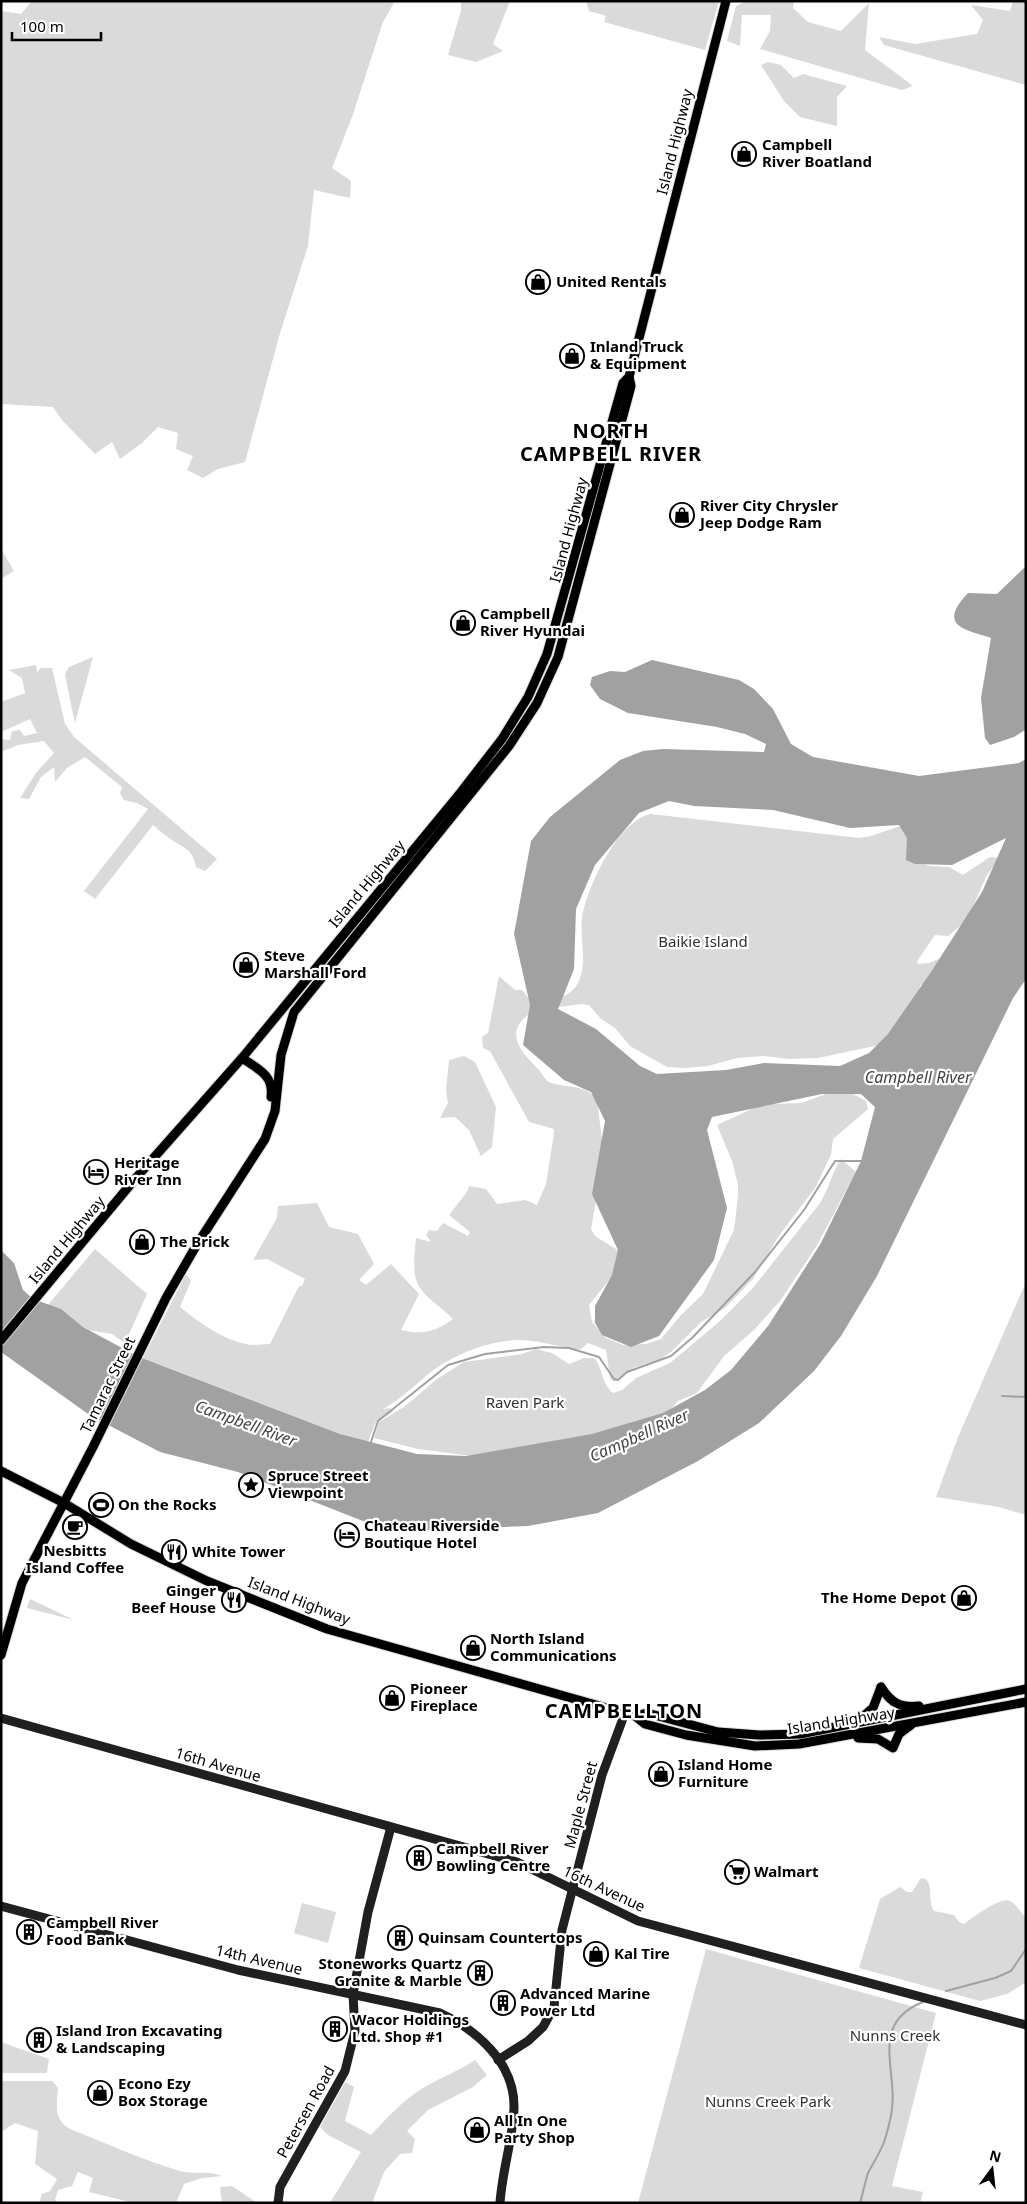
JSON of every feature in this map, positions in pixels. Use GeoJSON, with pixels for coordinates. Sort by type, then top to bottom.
{"type":"FeatureCollection","features":[{"type":"Feature","properties":{"kind":"main road","name":"Island Highway"},"geometry":{"type":"LineString","coordinates":[[265,1139],[275,1112],[281,1055],[294,1012],[509,746],[537,703],[558,657],[631,386],[629,377],[726,1]]}},
{"type":"Feature","properties":{"kind":"main road","name":"Island Highway"},"geometry":{"type":"LineString","coordinates":[[1,1340],[136,1179],[242,1058],[461,792],[502,739],[528,697],[553,637],[623,383],[629,377]]}},
{"type":"Feature","properties":{"kind":"main road"},"geometry":{"type":"LineString","coordinates":[[242,1058],[267,1075],[272,1087],[265,1139]]}},
{"type":"Feature","properties":{"kind":"main road","name":"Tamarac Street"},"geometry":{"type":"LineString","coordinates":[[1,1655],[22,1583],[166,1298],[196,1246],[265,1139]]}},
{"type":"Feature","properties":{"kind":"main road","name":"Island Highway"},"geometry":{"type":"LineString","coordinates":[[1,1471],[64,1503],[131,1544],[198,1577],[327,1629],[625,1713],[635,1716],[645,1724],[716,1741],[756,1746],[799,1744],[1026,1702]]}},
{"type":"Feature","properties":{"kind":"main road"},"geometry":{"type":"LineString","coordinates":[[851,1724],[873,1708],[881,1687],[892,1702],[901,1706],[957,1703]]}},
{"type":"Feature","properties":{"kind":"main road","name":"Island Highway"},"geometry":{"type":"LineString","coordinates":[[635,1716],[647,1713],[718,1732],[759,1735],[800,1734],[1026,1689]]}},
{"type":"Feature","properties":{"kind":"main road"},"geometry":{"type":"LineString","coordinates":[[799,1744],[872,1737],[882,1740],[893,1748],[902,1732],[918,1722]]}},
{"type":"Feature","properties":{"kind":"street","name":"Maple Street"},"geometry":{"type":"LineString","coordinates":[[498,2060],[536,2034],[554,2007],[562,1930],[602,1775],[625,1713]]}},
{"type":"Feature","properties":{"kind":"street","name":"16th Avenue"},"geometry":{"type":"LineString","coordinates":[[1,1718],[517,1862],[638,1921],[1026,2025]]}},
{"type":"Feature","properties":{"kind":"street","name":"Petersen Road"},"geometry":{"type":"LineString","coordinates":[[278,2203],[280,2188],[345,2071],[355,2031],[353,1994],[368,1912],[391,1827]]}},
{"type":"Feature","properties":{"kind":"street","name":"14th Avenue"},"geometry":{"type":"LineString","coordinates":[[1,1906],[238,1970],[353,1994],[448,2017],[463,2024],[482,2039],[498,2060],[509,2079],[514,2107],[500,2203]]}},
{"type":"Feature","properties":{"kind":"green space"},"geometry":{"type":"Polygon","coordinates":[[[32,1],[395,1],[383,22],[352,117],[332,168],[351,181],[350,198],[314,190],[308,246],[280,333],[245,462],[218,469],[203,478],[187,470],[193,456],[176,449],[178,433],[158,427],[142,443],[120,459],[112,442],[95,454],[62,420],[53,407],[1,404],[1,11],[21,14],[32,1]]]}},
{"type":"Feature","properties":{"kind":"green space"},"geometry":{"type":"Polygon","coordinates":[[[461,1],[510,1],[493,44],[503,51],[476,62],[448,55],[461,11],[461,1]]]}},
{"type":"Feature","properties":{"kind":"green space"},"geometry":{"type":"Polygon","coordinates":[[[586,1],[719,1],[705,50],[604,22],[606,16],[589,11],[586,1]]]}},
{"type":"Feature","properties":{"kind":"green space"},"geometry":{"type":"Polygon","coordinates":[[[747,1],[794,1],[793,8],[808,22],[841,31],[869,3],[865,50],[913,86],[902,90],[760,49],[770,31],[771,15],[742,15],[740,46],[727,41],[736,6],[747,1]]]}},
{"type":"Feature","properties":{"kind":"green space"},"geometry":{"type":"Polygon","coordinates":[[[1013,1],[1026,1],[1026,85],[884,45],[879,37],[915,44],[977,34],[983,20],[971,5],[1010,11],[1013,1]]]}},
{"type":"Feature","properties":{"kind":"green space"},"geometry":{"type":"Polygon","coordinates":[[[768,62],[781,65],[794,78],[803,74],[847,86],[837,97],[837,126],[800,117],[784,101],[761,65],[768,62]]]}},
{"type":"Feature","properties":{"kind":"green space"},"geometry":{"type":"Polygon","coordinates":[[[1,549],[14,571],[1,579],[1,549]]]}},
{"type":"Feature","properties":{"kind":"green space"},"geometry":{"type":"Polygon","coordinates":[[[93,657],[75,724],[65,674],[69,667],[93,657]]]}},
{"type":"Feature","properties":{"kind":"green space"},"geometry":{"type":"Polygon","coordinates":[[[36,665],[37,672],[41,668],[52,668],[65,724],[74,737],[217,859],[205,871],[196,867],[193,857],[187,849],[153,825],[95,899],[84,891],[148,809],[137,803],[124,800],[120,793],[122,787],[85,757],[67,768],[55,782],[54,767],[41,777],[29,799],[20,798],[36,773],[54,753],[44,741],[18,745],[1,752],[1,739],[10,740],[12,731],[20,730],[24,736],[37,733],[30,719],[1,732],[1,702],[25,693],[22,678],[9,670],[36,665]]]}},
{"type":"Feature","properties":{"kind":"green space","name":"Baikie Island"},"geometry":{"type":"Polygon","coordinates":[[[651,814],[859,838],[903,825],[918,862],[929,866],[949,867],[963,875],[990,857],[999,858],[986,877],[967,920],[948,936],[935,935],[918,960],[917,964],[929,963],[941,958],[932,980],[920,986],[917,999],[879,1045],[818,1058],[789,1059],[765,1056],[737,1058],[708,1066],[667,1067],[630,1046],[615,1028],[601,1019],[589,1005],[558,1007],[558,998],[573,990],[581,975],[583,961],[582,918],[597,873],[616,841],[627,828],[639,819],[651,814]]]}},
{"type":"Feature","properties":{"kind":"green space"},"geometry":{"type":"Polygon","coordinates":[[[499,976],[515,990],[522,990],[530,1000],[532,1012],[523,1019],[516,1033],[520,1048],[525,1055],[549,1082],[588,1091],[597,1100],[604,1155],[591,1229],[595,1236],[619,1251],[614,1274],[589,1305],[592,1322],[606,1338],[623,1345],[646,1344],[661,1339],[681,1315],[703,1294],[734,1230],[738,1184],[732,1161],[717,1125],[754,1108],[772,1104],[801,1103],[826,1094],[853,1094],[866,1101],[868,1109],[833,1139],[831,1155],[815,1188],[778,1237],[753,1279],[725,1308],[701,1322],[671,1352],[660,1359],[633,1368],[614,1382],[610,1378],[606,1350],[588,1343],[581,1349],[575,1349],[525,1340],[506,1341],[494,1343],[457,1356],[426,1376],[400,1398],[383,1409],[390,1408],[393,1412],[376,1422],[368,1442],[340,1434],[143,1358],[186,1274],[191,1281],[180,1307],[219,1334],[237,1342],[249,1345],[270,1344],[299,1286],[302,1286],[305,1279],[267,1259],[253,1260],[277,1218],[278,1206],[317,1203],[329,1227],[358,1234],[374,1264],[359,1280],[366,1285],[391,1264],[419,1294],[401,1330],[423,1332],[434,1330],[453,1319],[428,1297],[417,1282],[414,1266],[416,1238],[431,1242],[426,1235],[429,1230],[437,1231],[443,1223],[468,1236],[470,1232],[449,1215],[467,1192],[469,1186],[486,1189],[497,1204],[525,1200],[537,1205],[546,1184],[554,1133],[554,1129],[529,1122],[490,1051],[483,1048],[482,1037],[488,1033],[499,976]]]}},
{"type":"Feature","properties":{"kind":"green space"},"geometry":{"type":"Polygon","coordinates":[[[464,1056],[475,1062],[496,1107],[492,1147],[481,1156],[469,1130],[455,1117],[440,1118],[448,1103],[446,1091],[449,1060],[464,1056]]]}},
{"type":"Feature","properties":{"kind":"green space","name":"Raven Park"},"geometry":{"type":"Polygon","coordinates":[[[841,1159],[856,1172],[816,1247],[780,1301],[754,1330],[724,1356],[697,1393],[678,1401],[666,1414],[616,1430],[472,1456],[418,1449],[374,1438],[379,1422],[404,1407],[437,1379],[464,1362],[522,1354],[536,1349],[552,1353],[569,1364],[584,1358],[593,1358],[598,1364],[606,1384],[613,1393],[622,1390],[636,1378],[670,1363],[719,1322],[753,1288],[820,1203],[841,1159]]]}},
{"type":"Feature","properties":{"kind":"green space"},"geometry":{"type":"Polygon","coordinates":[[[95,1249],[147,1294],[125,1343],[112,1334],[89,1330],[47,1306],[95,1249]]]}},
{"type":"Feature","properties":{"kind":"green space"},"geometry":{"type":"Polygon","coordinates":[[[1026,1282],[1026,1515],[999,1507],[936,1497],[958,1437],[1026,1282]]]}},
{"type":"Feature","properties":{"kind":"green space"},"geometry":{"type":"Polygon","coordinates":[[[30,1599],[74,1620],[27,1608],[30,1599]]]}},
{"type":"Feature","properties":{"kind":"green space"},"geometry":{"type":"Polygon","coordinates":[[[921,1878],[926,1879],[928,1883],[934,1911],[954,1915],[959,1922],[964,1924],[987,1908],[1000,1902],[1006,1900],[1014,1904],[1026,1918],[1026,1982],[1007,1994],[980,2001],[859,1968],[880,1899],[900,1887],[907,1892],[912,1892],[921,1878]]]}},
{"type":"Feature","properties":{"kind":"green space"},"geometry":{"type":"Polygon","coordinates":[[[302,1903],[336,1912],[328,1943],[294,1933],[302,1903]]]}},
{"type":"Feature","properties":{"kind":"green space","name":"Nunns Creek Park"},"geometry":{"type":"Polygon","coordinates":[[[706,1949],[936,2013],[892,2186],[923,2192],[920,2203],[638,2203],[706,1949]]]}},
{"type":"Feature","properties":{"kind":"green space"},"geometry":{"type":"Polygon","coordinates":[[[1,2042],[49,2059],[47,2073],[1,2073],[1,2042]]]}},
{"type":"Feature","properties":{"kind":"green space"},"geometry":{"type":"Polygon","coordinates":[[[475,2060],[487,2075],[473,2087],[428,2110],[407,2131],[415,2139],[412,2153],[400,2154],[384,2172],[372,2203],[330,2203],[361,2152],[328,2135],[320,2127],[345,2082],[354,2087],[345,2121],[371,2135],[394,2111],[413,2095],[475,2060]]]}},
{"type":"Feature","properties":{"kind":"green space"},"geometry":{"type":"Polygon","coordinates":[[[1,2081],[52,2081],[58,2088],[58,2116],[70,2129],[166,2167],[190,2173],[212,2173],[222,2176],[202,2178],[184,2184],[176,2203],[134,2203],[89,2192],[93,2178],[78,2172],[72,2186],[58,2190],[55,2200],[59,2203],[39,2203],[42,2194],[50,2191],[57,2179],[35,2164],[38,2131],[15,2123],[1,2132],[1,2081]]]}},
{"type":"Feature","properties":{"kind":"green space"},"geometry":{"type":"Polygon","coordinates":[[[232,2186],[257,2203],[222,2203],[220,2187],[232,2186]]]}},
{"type":"Feature","properties":{"kind":"water"},"geometry":{"type":"Polygon","coordinates":[[[1026,566],[1025,730],[1014,737],[990,745],[985,738],[981,698],[991,638],[964,629],[955,619],[955,613],[959,604],[968,593],[997,594],[1026,566]]]}},
{"type":"Feature","properties":{"kind":"water","name":"Campbell River"},"geometry":{"type":"Polygon","coordinates":[[[652,660],[739,680],[754,689],[773,709],[791,744],[813,757],[919,776],[1019,763],[1026,759],[1026,979],[1013,998],[877,1276],[841,1336],[814,1371],[759,1423],[698,1461],[598,1513],[528,1526],[402,1531],[368,1523],[238,1472],[160,1452],[91,1416],[1,1352],[1,1250],[14,1263],[23,1290],[33,1299],[61,1309],[83,1327],[137,1356],[340,1434],[417,1454],[466,1456],[592,1434],[663,1413],[705,1390],[731,1370],[768,1326],[821,1243],[861,1161],[875,1107],[861,1094],[822,1094],[712,1117],[707,1130],[727,1208],[714,1260],[659,1336],[631,1347],[602,1335],[595,1323],[595,1306],[612,1275],[618,1250],[592,1194],[605,1121],[591,1092],[564,1080],[523,1045],[530,1005],[514,934],[531,841],[550,817],[620,760],[643,751],[663,749],[764,752],[766,744],[745,734],[717,727],[628,713],[600,699],[590,685],[592,677],[610,671],[625,672],[652,660]],[[669,801],[639,813],[595,865],[576,909],[574,969],[558,1009],[596,1029],[640,1066],[657,1074],[726,1070],[764,1063],[840,1066],[869,1053],[888,1034],[931,972],[982,892],[1006,838],[952,865],[915,864],[906,860],[907,838],[899,825],[850,828],[773,810],[694,806],[669,801]]]}},
{"type":"Feature","properties":{"kind":"waterway"},"geometry":{"type":"LineString","coordinates":[[371,1442],[378,1421],[448,1365],[485,1354],[544,1347],[569,1348],[599,1357],[614,1379],[618,1380],[627,1372],[671,1356],[693,1337],[755,1272],[804,1210],[835,1161],[861,1161]]}},
{"type":"Feature","properties":{"kind":"waterway"},"geometry":{"type":"LineString","coordinates":[[1002,1396],[1026,1397]]}},
{"type":"Feature","properties":{"kind":"waterway","name":"Nunns Creek"},"geometry":{"type":"LineString","coordinates":[[946,1991],[995,1978],[1011,1971],[1026,1949]]}},
{"type":"Feature","properties":{"kind":"waterway","name":"Nunns Creek"},"geometry":{"type":"LineString","coordinates":[[860,2203],[868,2173],[882,2146],[891,2116],[893,2099],[889,2051],[891,2036],[896,2023],[906,2011],[923,2002]]}},
{"type":"Feature","properties":{"kind":"place","name":"Campbell River Boatland"},"geometry":{"type":"Point","coordinates":[744,154]}},
{"type":"Feature","properties":{"kind":"place","name":"United Rentals"},"geometry":{"type":"Point","coordinates":[538,282]}},
{"type":"Feature","properties":{"kind":"place","name":"Inland Truck & Equipment"},"geometry":{"type":"Point","coordinates":[572,356]}},
{"type":"Feature","properties":{"kind":"place","name":"River City Chrysler Jeep Dodge Ram"},"geometry":{"type":"Point","coordinates":[682,515]}},
{"type":"Feature","properties":{"kind":"place","name":"Campbell River Hyundai"},"geometry":{"type":"Point","coordinates":[463,623]}},
{"type":"Feature","properties":{"kind":"place","name":"Steve Marshall Ford"},"geometry":{"type":"Point","coordinates":[246,965]}},
{"type":"Feature","properties":{"kind":"place","name":"Heritage River Inn"},"geometry":{"type":"Point","coordinates":[96,1172]}},
{"type":"Feature","properties":{"kind":"place","name":"The Brick"},"geometry":{"type":"Point","coordinates":[142,1242]}},
{"type":"Feature","properties":{"kind":"place","name":"Spruce Street Viewpoint"},"geometry":{"type":"Point","coordinates":[251,1485]}},
{"type":"Feature","properties":{"kind":"place","name":"On the Rocks"},"geometry":{"type":"Point","coordinates":[101,1505]}},
{"type":"Feature","properties":{"kind":"place","name":"Nesbitts Island Coffee"},"geometry":{"type":"Point","coordinates":[75,1527]}},
{"type":"Feature","properties":{"kind":"place","name":"Chateau Riverside Boutique Hotel"},"geometry":{"type":"Point","coordinates":[347,1535]}},
{"type":"Feature","properties":{"kind":"place","name":"White Tower"},"geometry":{"type":"Point","coordinates":[174,1552]}},
{"type":"Feature","properties":{"kind":"place","name":"The Home Depot"},"geometry":{"type":"Point","coordinates":[964,1598]}},
{"type":"Feature","properties":{"kind":"place","name":"Ginger Beef House"},"geometry":{"type":"Point","coordinates":[234,1600]}},
{"type":"Feature","properties":{"kind":"place","name":"North Island Communications"},"geometry":{"type":"Point","coordinates":[473,1648]}},
{"type":"Feature","properties":{"kind":"place","name":"Pioneer Fireplace"},"geometry":{"type":"Point","coordinates":[392,1698]}},
{"type":"Feature","properties":{"kind":"place","name":"Island Home Furniture"},"geometry":{"type":"Point","coordinates":[661,1774]}},
{"type":"Feature","properties":{"kind":"place","name":"Campbell River Bowling Centre"},"geometry":{"type":"Point","coordinates":[419,1858]}},
{"type":"Feature","properties":{"kind":"place","name":"Walmart"},"geometry":{"type":"Point","coordinates":[737,1872]}},
{"type":"Feature","properties":{"kind":"place","name":"Campbell River Food Bank"},"geometry":{"type":"Point","coordinates":[29,1932]}},
{"type":"Feature","properties":{"kind":"place","name":"Quinsam Countertops"},"geometry":{"type":"Point","coordinates":[400,1938]}},
{"type":"Feature","properties":{"kind":"place","name":"Kal Tire"},"geometry":{"type":"Point","coordinates":[596,1954]}},
{"type":"Feature","properties":{"kind":"place","name":"Stoneworks Quartz Granite & Marble"},"geometry":{"type":"Point","coordinates":[480,1973]}},
{"type":"Feature","properties":{"kind":"place","name":"Advanced Marine Power Ltd"},"geometry":{"type":"Point","coordinates":[503,2003]}},
{"type":"Feature","properties":{"kind":"place","name":"Wacor Holdings Ltd. Shop #1"},"geometry":{"type":"Point","coordinates":[335,2029]}},
{"type":"Feature","properties":{"kind":"place","name":"Island Iron Excavating & Landscaping"},"geometry":{"type":"Point","coordinates":[39,2040]}},
{"type":"Feature","properties":{"kind":"place","name":"Econo Ezy Box Storage"},"geometry":{"type":"Point","coordinates":[100,2093]}},
{"type":"Feature","properties":{"kind":"place","name":"All In One Party Shop"},"geometry":{"type":"Point","coordinates":[477,2130]}},
{"type":"Feature","properties":{"kind":"district","name":"NORTH CAMPBELL RIVER"},"geometry":{"type":"Point","coordinates":[611,442]}},
{"type":"Feature","properties":{"kind":"district","name":"CAMPBELLTON"},"geometry":{"type":"Point","coordinates":[624,1711]}}]}
